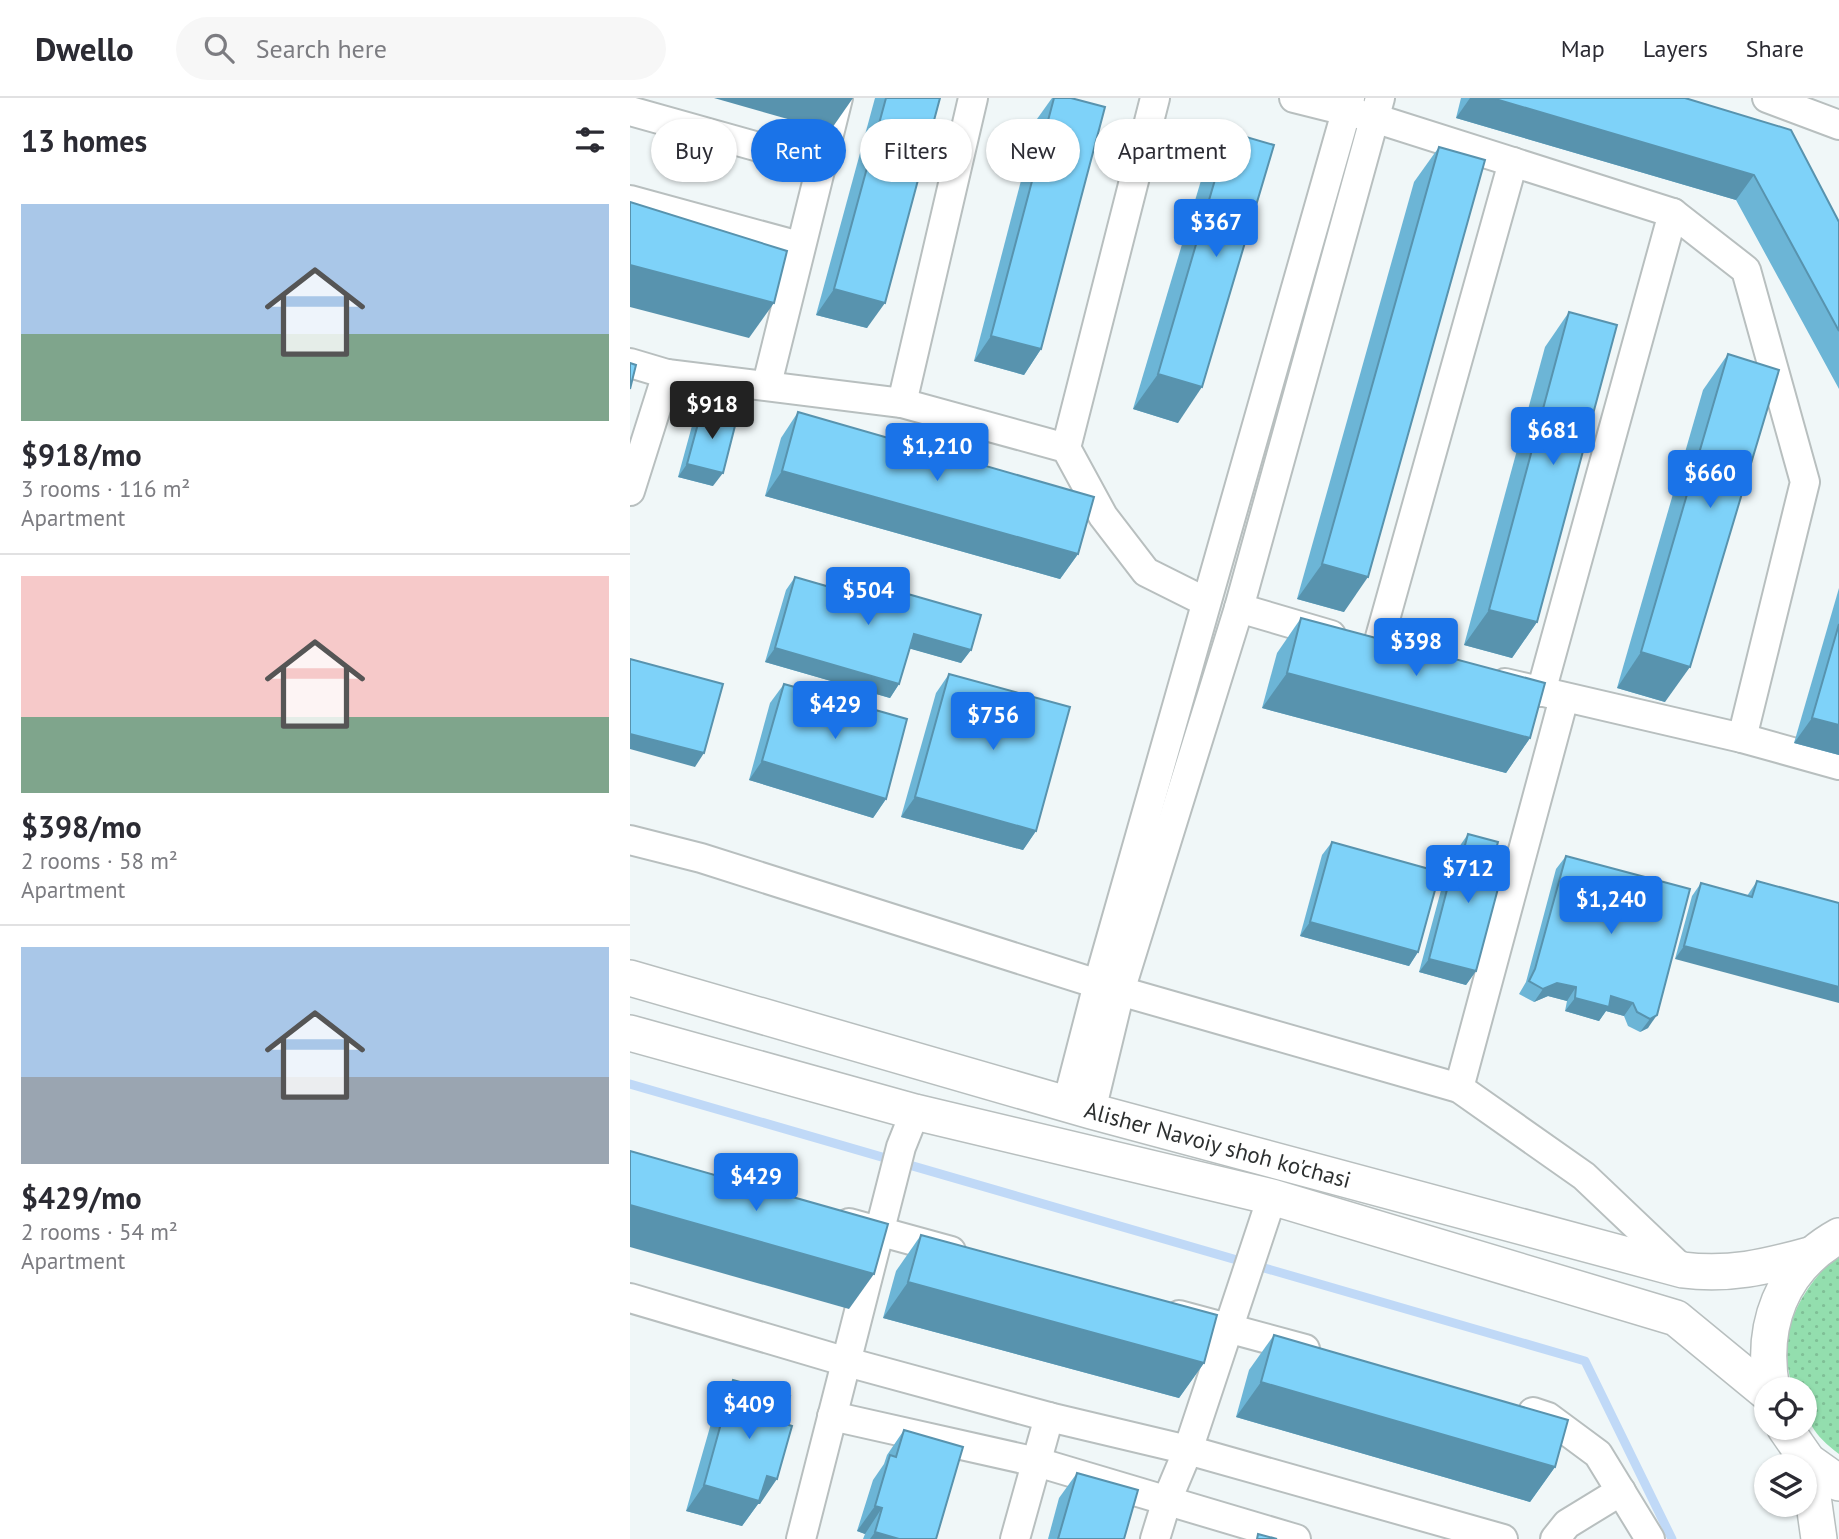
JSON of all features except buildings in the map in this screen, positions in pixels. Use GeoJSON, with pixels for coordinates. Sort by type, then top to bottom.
{"type":"FeatureCollection","features":[{"type":"Feature","properties":{"kind":"main road","name":"Alisher Navoiy shoh ko'chasi"},"geometry":{"type":"LineString","coordinates":[[630,978],[1079,1107],[1683,1270],[1704,1273],[1745,1271],[1809,1255]]}},
{"type":"Feature","properties":{"kind":"main road","name":"Alisher Navoiy shoh ko'chasi"},"geometry":{"type":"LineString","coordinates":[[630,1033],[915,1112],[1272,1197],[1676,1318],[1754,1382]]}},
{"type":"Feature","properties":{"kind":"main road"},"geometry":{"type":"LineString","coordinates":[[1770,1377],[1768,1332],[1782,1290],[1809,1255],[1839,1236]]}},
{"type":"Feature","properties":{"kind":"main road"},"geometry":{"type":"LineString","coordinates":[[1817,1467],[1839,1483]]}},
{"type":"Feature","properties":{"kind":"main road"},"geometry":{"type":"LineString","coordinates":[[1816,1517],[1819,1539]]}},
{"type":"Feature","properties":{"kind":"street"},"geometry":{"type":"LineString","coordinates":[[833,119],[838,98]]}},
{"type":"Feature","properties":{"kind":"street"},"geometry":{"type":"LineString","coordinates":[[902,403],[973,98]]}},
{"type":"Feature","properties":{"kind":"street"},"geometry":{"type":"LineString","coordinates":[[1154,98],[1066,448],[1103,516],[1146,572],[1206,602]]}},
{"type":"Feature","properties":{"kind":"street"},"geometry":{"type":"LineString","coordinates":[[1294,98],[1377,108],[1514,162],[1673,213],[1746,270],[1805,482],[1742,738]]}},
{"type":"Feature","properties":{"kind":"street"},"geometry":{"type":"LineString","coordinates":[[1767,98],[1839,125]]}},
{"type":"Feature","properties":{"kind":"street"},"geometry":{"type":"LineString","coordinates":[[1079,1107],[1206,602],[1347,105]]}},
{"type":"Feature","properties":{"kind":"street"},"geometry":{"type":"LineString","coordinates":[[1109,988],[1239,608],[1377,108]]}},
{"type":"Feature","properties":{"kind":"street"},"geometry":{"type":"LineString","coordinates":[[630,111],[751,145]]}},
{"type":"Feature","properties":{"kind":"street"},"geometry":{"type":"LineString","coordinates":[[1239,608],[1390,652],[1514,162]]}},
{"type":"Feature","properties":{"kind":"street"},"geometry":{"type":"LineString","coordinates":[[767,384],[799,246],[818,182]]}},
{"type":"Feature","properties":{"kind":"street"},"geometry":{"type":"LineString","coordinates":[[630,201],[799,246]]}},
{"type":"Feature","properties":{"kind":"street"},"geometry":{"type":"LineString","coordinates":[[1459,1088],[1552,695],[1673,213]]}},
{"type":"Feature","properties":{"kind":"street"},"geometry":{"type":"LineString","coordinates":[[630,363],[667,374],[767,384],[902,403],[1066,448]]}},
{"type":"Feature","properties":{"kind":"street"},"geometry":{"type":"LineString","coordinates":[[630,491],[667,374]]}},
{"type":"Feature","properties":{"kind":"street"},"geometry":{"type":"LineString","coordinates":[[1478,676],[1742,738],[1839,765]]}},
{"type":"Feature","properties":{"kind":"street"},"geometry":{"type":"LineString","coordinates":[[630,840],[701,858],[1109,988],[1459,1088],[1584,1176],[1683,1270]]}},
{"type":"Feature","properties":{"kind":"street"},"geometry":{"type":"LineString","coordinates":[[801,1539],[901,1147],[915,1112]]}},
{"type":"Feature","properties":{"kind":"street"},"geometry":{"type":"LineString","coordinates":[[1155,1539],[1167,1500],[1188,1450],[1272,1197]]}},
{"type":"Feature","properties":{"kind":"street"},"geometry":{"type":"LineString","coordinates":[[827,1217],[973,1258]]}},
{"type":"Feature","properties":{"kind":"street"},"geometry":{"type":"LineString","coordinates":[[630,1298],[847,1362],[1049,1417],[1188,1450],[1503,1539]]}},
{"type":"Feature","properties":{"kind":"street"},"geometry":{"type":"LineString","coordinates":[[1148,1306],[1335,1358]]}},
{"type":"Feature","properties":{"kind":"street"},"geometry":{"type":"LineString","coordinates":[[1508,1406],[1548,1417],[1598,1454],[1650,1539]]}},
{"type":"Feature","properties":{"kind":"street"},"geometry":{"type":"LineString","coordinates":[[832,1416],[1037,1462],[1167,1500],[1224,1529],[1296,1539]]}},
{"type":"Feature","properties":{"kind":"street"},"geometry":{"type":"LineString","coordinates":[[1015,1539],[1049,1417]]}},
{"type":"Feature","properties":{"kind":"street"},"geometry":{"type":"LineString","coordinates":[[1555,1539],[1567,1524],[1621,1491]]}},
{"type":"Feature","properties":{"kind":"green space"},"geometry":{"type":"Polygon","coordinates":[[[1839,1253],[1839,1454],[1817,1434],[1817,1377],[1790,1377],[1788,1366],[1787,1347],[1795,1313],[1825,1267],[1839,1253]]]}},
{"type":"Feature","properties":{"kind":"waterway"},"geometry":{"type":"LineString","coordinates":[[630,1084],[1585,1361],[1672,1539]]}}]}
